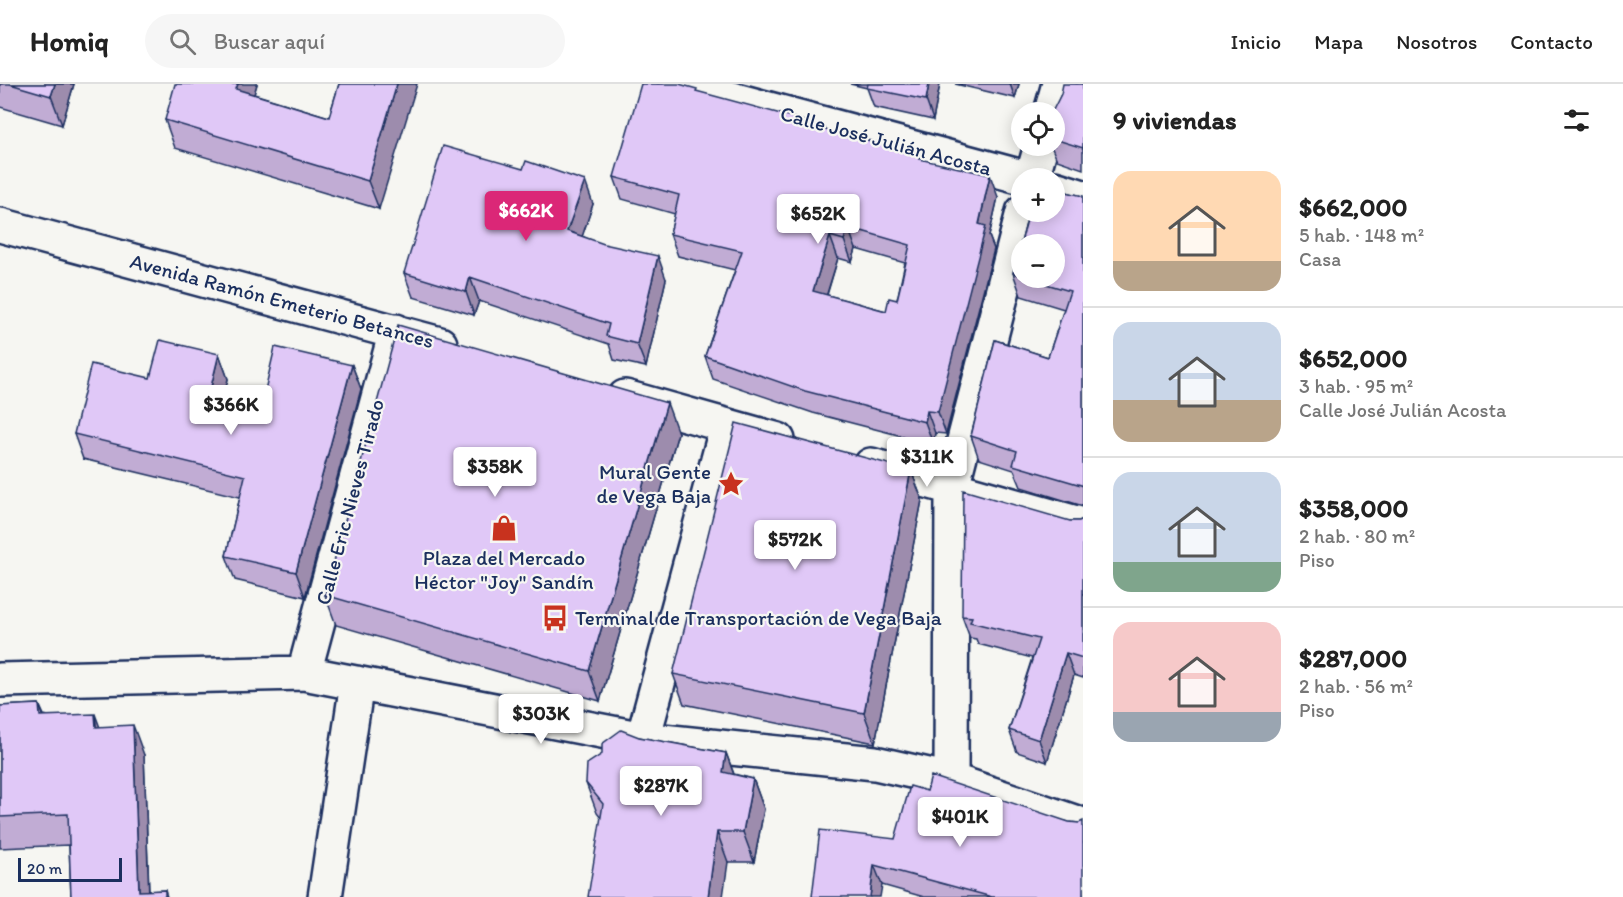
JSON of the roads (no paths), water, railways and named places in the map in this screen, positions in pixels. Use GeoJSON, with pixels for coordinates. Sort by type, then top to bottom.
{"type":"FeatureCollection","features":[{"type":"Feature","properties":{"kind":"street","name":"Calle José Julián Acosta"},"geometry":{"type":"LineString","coordinates":[[678,84],[1011,174]]}},
{"type":"Feature","properties":{"kind":"street"},"geometry":{"type":"LineString","coordinates":[[1054,102],[1059,84]]}},
{"type":"Feature","properties":{"kind":"street"},"geometry":{"type":"LineString","coordinates":[[1065,191],[1083,197]]}},
{"type":"Feature","properties":{"kind":"street"},"geometry":{"type":"LineString","coordinates":[[951,780],[952,487],[1020,222]]}},
{"type":"Feature","properties":{"kind":"street","name":"Avenida Ramón Emeterio Betances"},"geometry":{"type":"LineString","coordinates":[[0,225],[472,353]]}},
{"type":"Feature","properties":{"kind":"street","name":"Calle Eric Nieves Tirado"},"geometry":{"type":"LineString","coordinates":[[303,673],[396,331]]}},
{"type":"Feature","properties":{"kind":"street"},"geometry":{"type":"LineString","coordinates":[[594,388],[806,447]]}},
{"type":"Feature","properties":{"kind":"street"},"geometry":{"type":"LineString","coordinates":[[643,739],[727,426]]}},
{"type":"Feature","properties":{"kind":"street"},"geometry":{"type":"LineString","coordinates":[[840,456],[1083,525]]}},
{"type":"Feature","properties":{"kind":"street"},"geometry":{"type":"LineString","coordinates":[[0,680],[303,673],[643,739],[875,764],[951,780],[1083,825]]}},
{"type":"Feature","properties":{"kind":"street"},"geometry":{"type":"LineString","coordinates":[[325,897],[357,684]]}},
{"type":"Feature","properties":{"kind":"place","name":"Mural Gente de Vega Baja"},"geometry":{"type":"Point","coordinates":[731,484]}},
{"type":"Feature","properties":{"kind":"place","name":"Plaza del Mercado Héctor \"Joy\" Sandín"},"geometry":{"type":"Point","coordinates":[504,528]}},
{"type":"Feature","properties":{"kind":"place","name":"Terminal de Transportación de Vega Baja"},"geometry":{"type":"Point","coordinates":[555,618]}}]}
